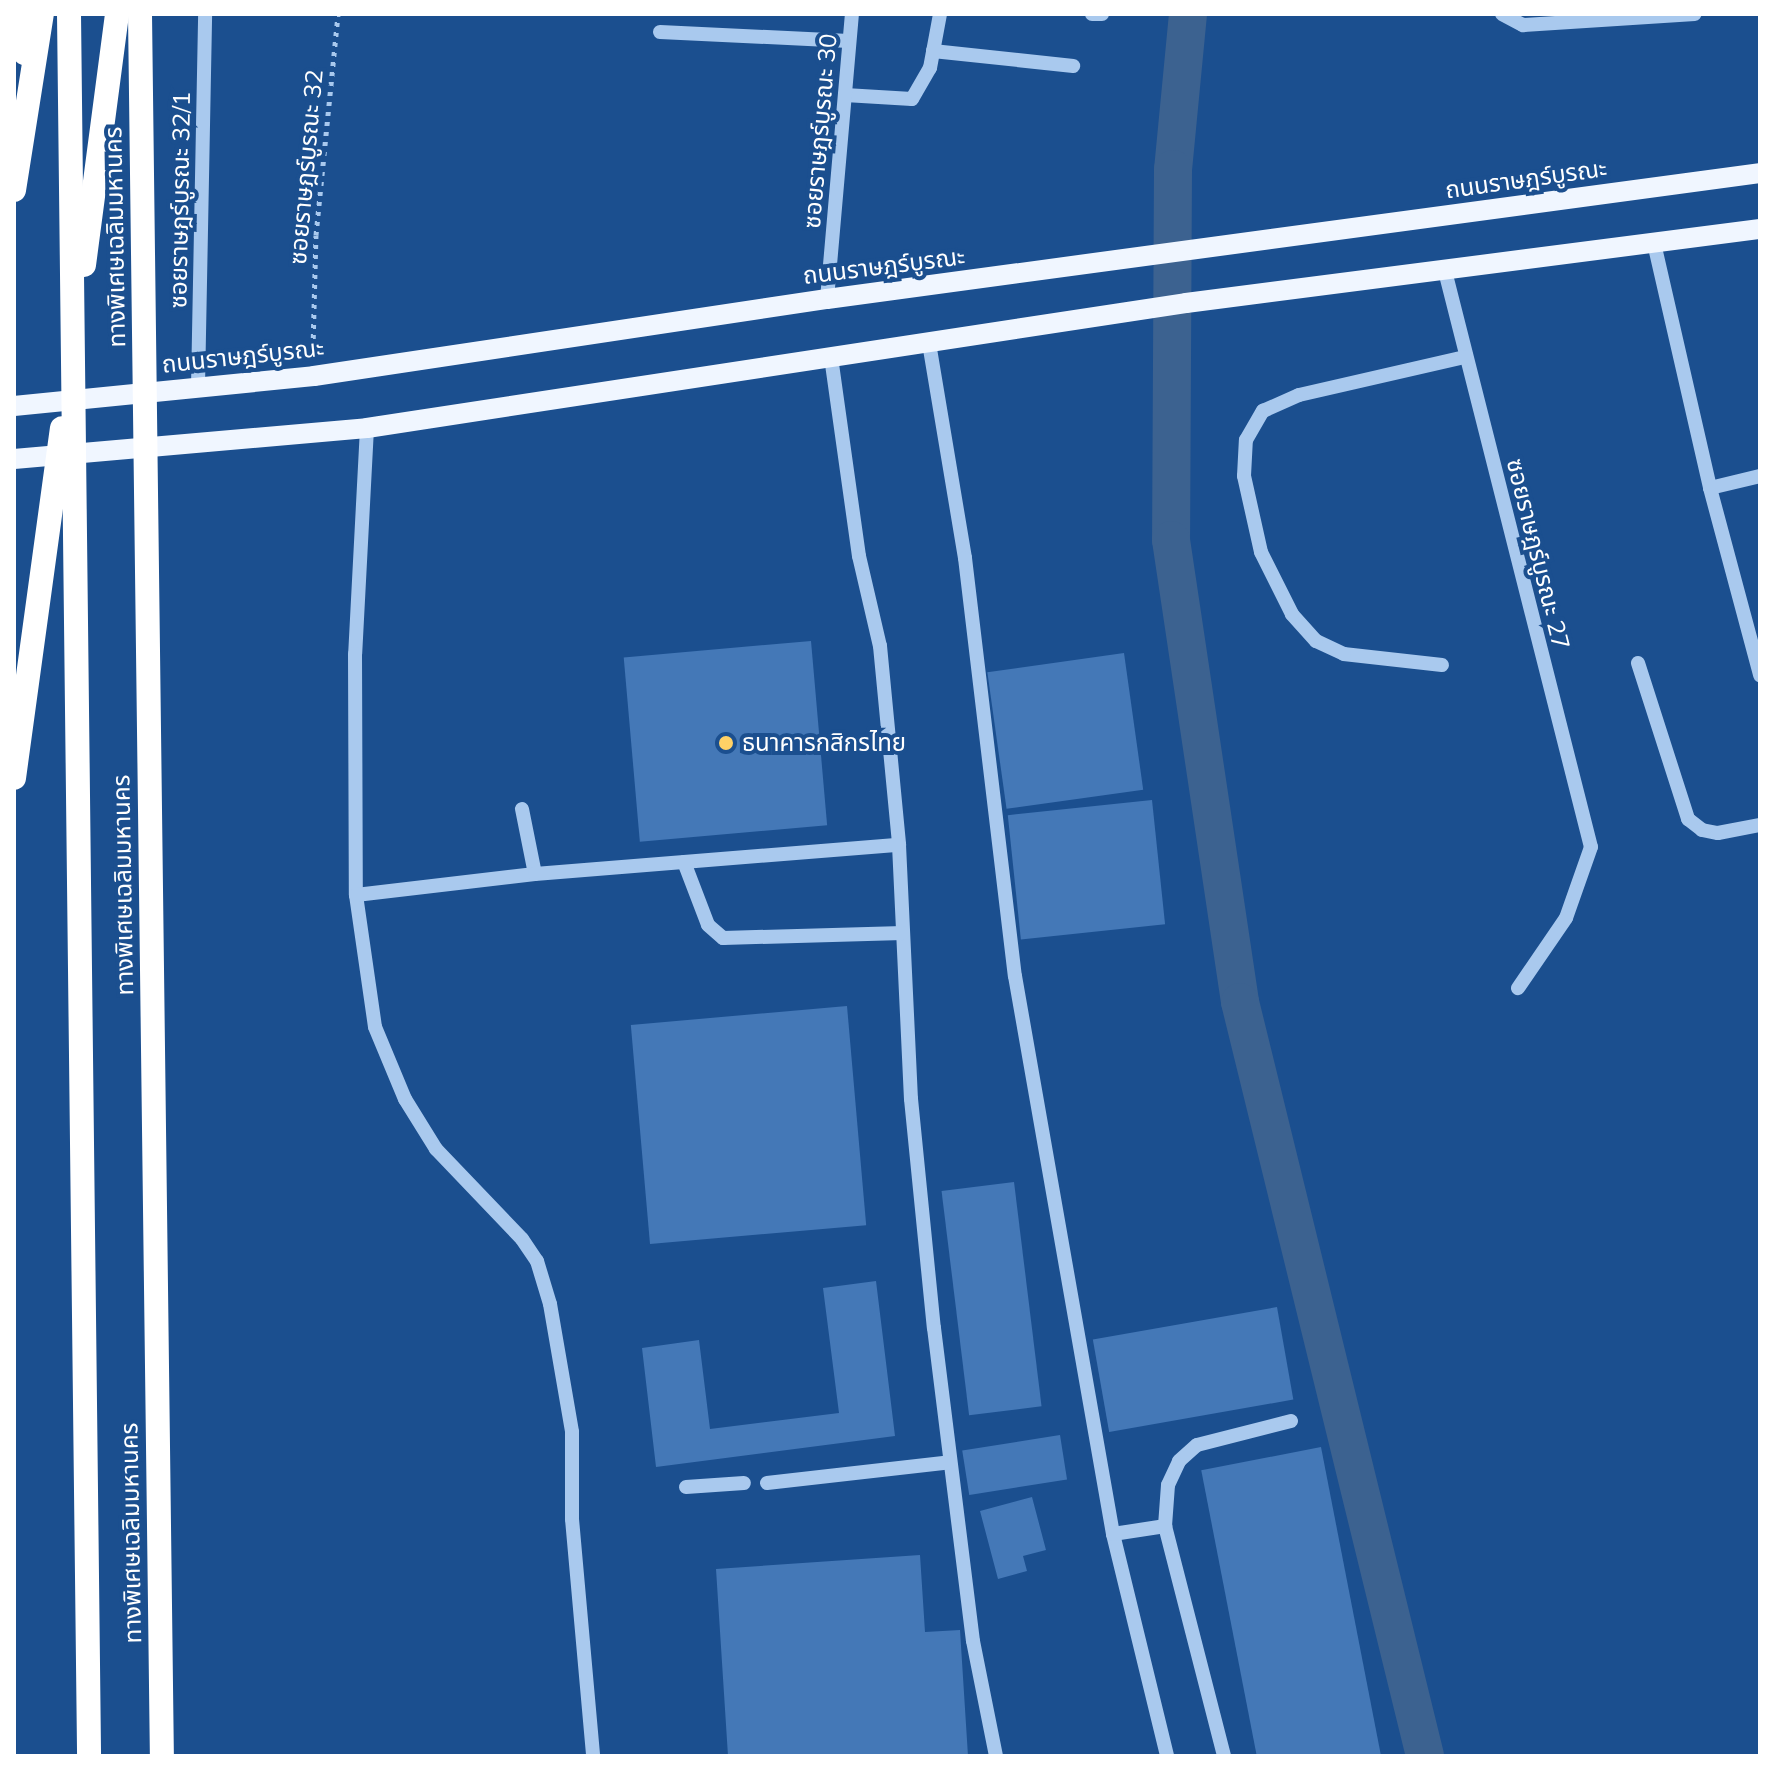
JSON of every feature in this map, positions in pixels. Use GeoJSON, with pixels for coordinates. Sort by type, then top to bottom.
{"type":"FeatureCollection","features":[{"type":"Feature","properties":{"kind":"highway"},"geometry":{"type":"LineString","coordinates":[[24,14],[27,111]]}},
{"type":"Feature","properties":{"kind":"highway"},"geometry":{"type":"LineString","coordinates":[[14,190],[42,14]]}},
{"type":"Feature","properties":{"kind":"highway","name":"ทางพิเศษเฉลิมมหานคร"},"geometry":{"type":"LineString","coordinates":[[69,14],[89,1756]]}},
{"type":"Feature","properties":{"kind":"highway"},"geometry":{"type":"LineString","coordinates":[[14,778],[117,14]]}},
{"type":"Feature","properties":{"kind":"highway"},"geometry":{"type":"LineString","coordinates":[[86,248],[140,14]]}},
{"type":"Feature","properties":{"kind":"highway","name":"ทางพิเศษเฉลิมมหานคร"},"geometry":{"type":"LineString","coordinates":[[140,14],[162,1756]]}},
{"type":"Feature","properties":{"kind":"main road","name":"ถนนราษฎร์บูรณะ"},"geometry":{"type":"LineString","coordinates":[[14,406],[314,376],[827,299],[1138,260],[1760,173]]}},
{"type":"Feature","properties":{"kind":"main road"},"geometry":{"type":"LineString","coordinates":[[14,459],[367,428],[1186,303],[1760,229]]}},
{"type":"Feature","properties":{"kind":"street","name":"ซอยราษฎร์บูรณะ 32/1"},"geometry":{"type":"LineString","coordinates":[[198,386],[205,14]]}},
{"type":"Feature","properties":{"kind":"street","name":"ซอยราษฎร์บูรณะ 30"},"geometry":{"type":"LineString","coordinates":[[827,299],[852,14]]}},
{"type":"Feature","properties":{"kind":"street"},"geometry":{"type":"LineString","coordinates":[[845,95],[912,99],[923,89],[940,14]]}},
{"type":"Feature","properties":{"kind":"street"},"geometry":{"type":"LineString","coordinates":[[1092,14],[1102,14]]}},
{"type":"Feature","properties":{"kind":"street"},"geometry":{"type":"LineString","coordinates":[[1502,14],[1523,25],[1695,14]]}},
{"type":"Feature","properties":{"kind":"street"},"geometry":{"type":"LineString","coordinates":[[660,32],[849,41]]}},
{"type":"Feature","properties":{"kind":"street"},"geometry":{"type":"LineString","coordinates":[[933,51],[1073,66]]}},
{"type":"Feature","properties":{"kind":"street"},"geometry":{"type":"LineString","coordinates":[[1654,243],[1710,488],[1760,675]]}},
{"type":"Feature","properties":{"kind":"street","name":"ซอยราษฎร์บูรณะ 27"},"geometry":{"type":"LineString","coordinates":[[1445,271],[1591,847],[1566,918],[1518,988]]}},
{"type":"Feature","properties":{"kind":"street"},"geometry":{"type":"LineString","coordinates":[[929,343],[963,544],[1015,976],[1113,1534],[1167,1756]]}},
{"type":"Feature","properties":{"kind":"street"},"geometry":{"type":"LineString","coordinates":[[831,357],[859,556],[880,646],[899,845],[911,1099],[950,1462],[973,1641],[996,1756]]}},
{"type":"Feature","properties":{"kind":"street"},"geometry":{"type":"LineString","coordinates":[[1442,665],[1344,654],[1316,641],[1292,614],[1261,552],[1244,476],[1246,440],[1263,411],[1299,395],[1465,357]]}},
{"type":"Feature","properties":{"kind":"street"},"geometry":{"type":"LineString","coordinates":[[367,428],[355,654],[356,895],[375,1027],[405,1099],[436,1149],[522,1239],[537,1261],[550,1304],[572,1432],[572,1519],[593,1756]]}},
{"type":"Feature","properties":{"kind":"street"},"geometry":{"type":"LineString","coordinates":[[1710,488],[1760,476]]}},
{"type":"Feature","properties":{"kind":"street"},"geometry":{"type":"LineString","coordinates":[[1638,663],[1688,819],[1702,830],[1718,833],[1760,825]]}},
{"type":"Feature","properties":{"kind":"street"},"geometry":{"type":"LineString","coordinates":[[522,809],[535,874]]}},
{"type":"Feature","properties":{"kind":"street"},"geometry":{"type":"LineString","coordinates":[[356,895],[535,874],[899,845]]}},
{"type":"Feature","properties":{"kind":"street"},"geometry":{"type":"LineString","coordinates":[[684,862],[708,925],[723,938],[903,933]]}},
{"type":"Feature","properties":{"kind":"street"},"geometry":{"type":"LineString","coordinates":[[1224,1756],[1165,1526],[1168,1485],[1179,1461],[1197,1445],[1291,1421]]}},
{"type":"Feature","properties":{"kind":"street"},"geometry":{"type":"LineString","coordinates":[[767,1483],[950,1462]]}},
{"type":"Feature","properties":{"kind":"street"},"geometry":{"type":"LineString","coordinates":[[686,1487],[744,1483]]}},
{"type":"Feature","properties":{"kind":"street"},"geometry":{"type":"LineString","coordinates":[[1113,1534],[1165,1526]]}},
{"type":"Feature","properties":{"kind":"path","name":"ซอยราษฎร์บูรณะ 32"},"geometry":{"type":"LineString","coordinates":[[313,322],[338,14]]}},
{"type":"Feature","properties":{"kind":"building","name":"ธนาคารกสิกรไทย"},"geometry":{"type":"Polygon","coordinates":[[[811,641],[827,825],[640,842],[624,657],[811,641]]]}},
{"type":"Feature","properties":{"kind":"building"},"geometry":{"type":"Polygon","coordinates":[[[1124,653],[1143,790],[1007,809],[987,672],[1124,653]]]}},
{"type":"Feature","properties":{"kind":"building"},"geometry":{"type":"Polygon","coordinates":[[[1152,800],[1165,924],[1021,939],[1008,815],[1152,800]]]}},
{"type":"Feature","properties":{"kind":"building"},"geometry":{"type":"Polygon","coordinates":[[[847,1006],[866,1225],[650,1244],[631,1025],[847,1006]]]}},
{"type":"Feature","properties":{"kind":"building"},"geometry":{"type":"Polygon","coordinates":[[[1014,1182],[1042,1406],[969,1415],[942,1191],[1014,1182]]]}},
{"type":"Feature","properties":{"kind":"building"},"geometry":{"type":"Polygon","coordinates":[[[876,1281],[895,1436],[656,1467],[642,1348],[699,1340],[710,1429],[839,1413],[823,1288],[876,1281]]]}},
{"type":"Feature","properties":{"kind":"building"},"geometry":{"type":"Polygon","coordinates":[[[1277,1307],[1293,1400],[1109,1432],[1093,1339],[1277,1307]]]}},
{"type":"Feature","properties":{"kind":"building"},"geometry":{"type":"Polygon","coordinates":[[[1060,1435],[1067,1479],[969,1495],[962,1450],[1060,1435]]]}},
{"type":"Feature","properties":{"kind":"building"},"geometry":{"type":"Polygon","coordinates":[[[1321,1447],[1381,1756],[1257,1756],[1201,1470],[1321,1447]]]}},
{"type":"Feature","properties":{"kind":"building"},"geometry":{"type":"Polygon","coordinates":[[[1032,1497],[1046,1550],[1023,1556],[1027,1571],[998,1579],[980,1511],[1032,1497]]]}},
{"type":"Feature","properties":{"kind":"building"},"geometry":{"type":"Polygon","coordinates":[[[920,1555],[925,1632],[960,1630],[968,1756],[728,1756],[716,1569],[920,1555]]]}},
{"type":"Feature","properties":{"kind":"waterway"},"geometry":{"type":"LineString","coordinates":[[1188,14],[1173,169],[1171,540],[1240,1002],[1425,1756]]}},
{"type":"Feature","properties":{"kind":"place","name":"ธนาคารกสิกรไทย"},"geometry":{"type":"Point","coordinates":[726,743]}}]}
